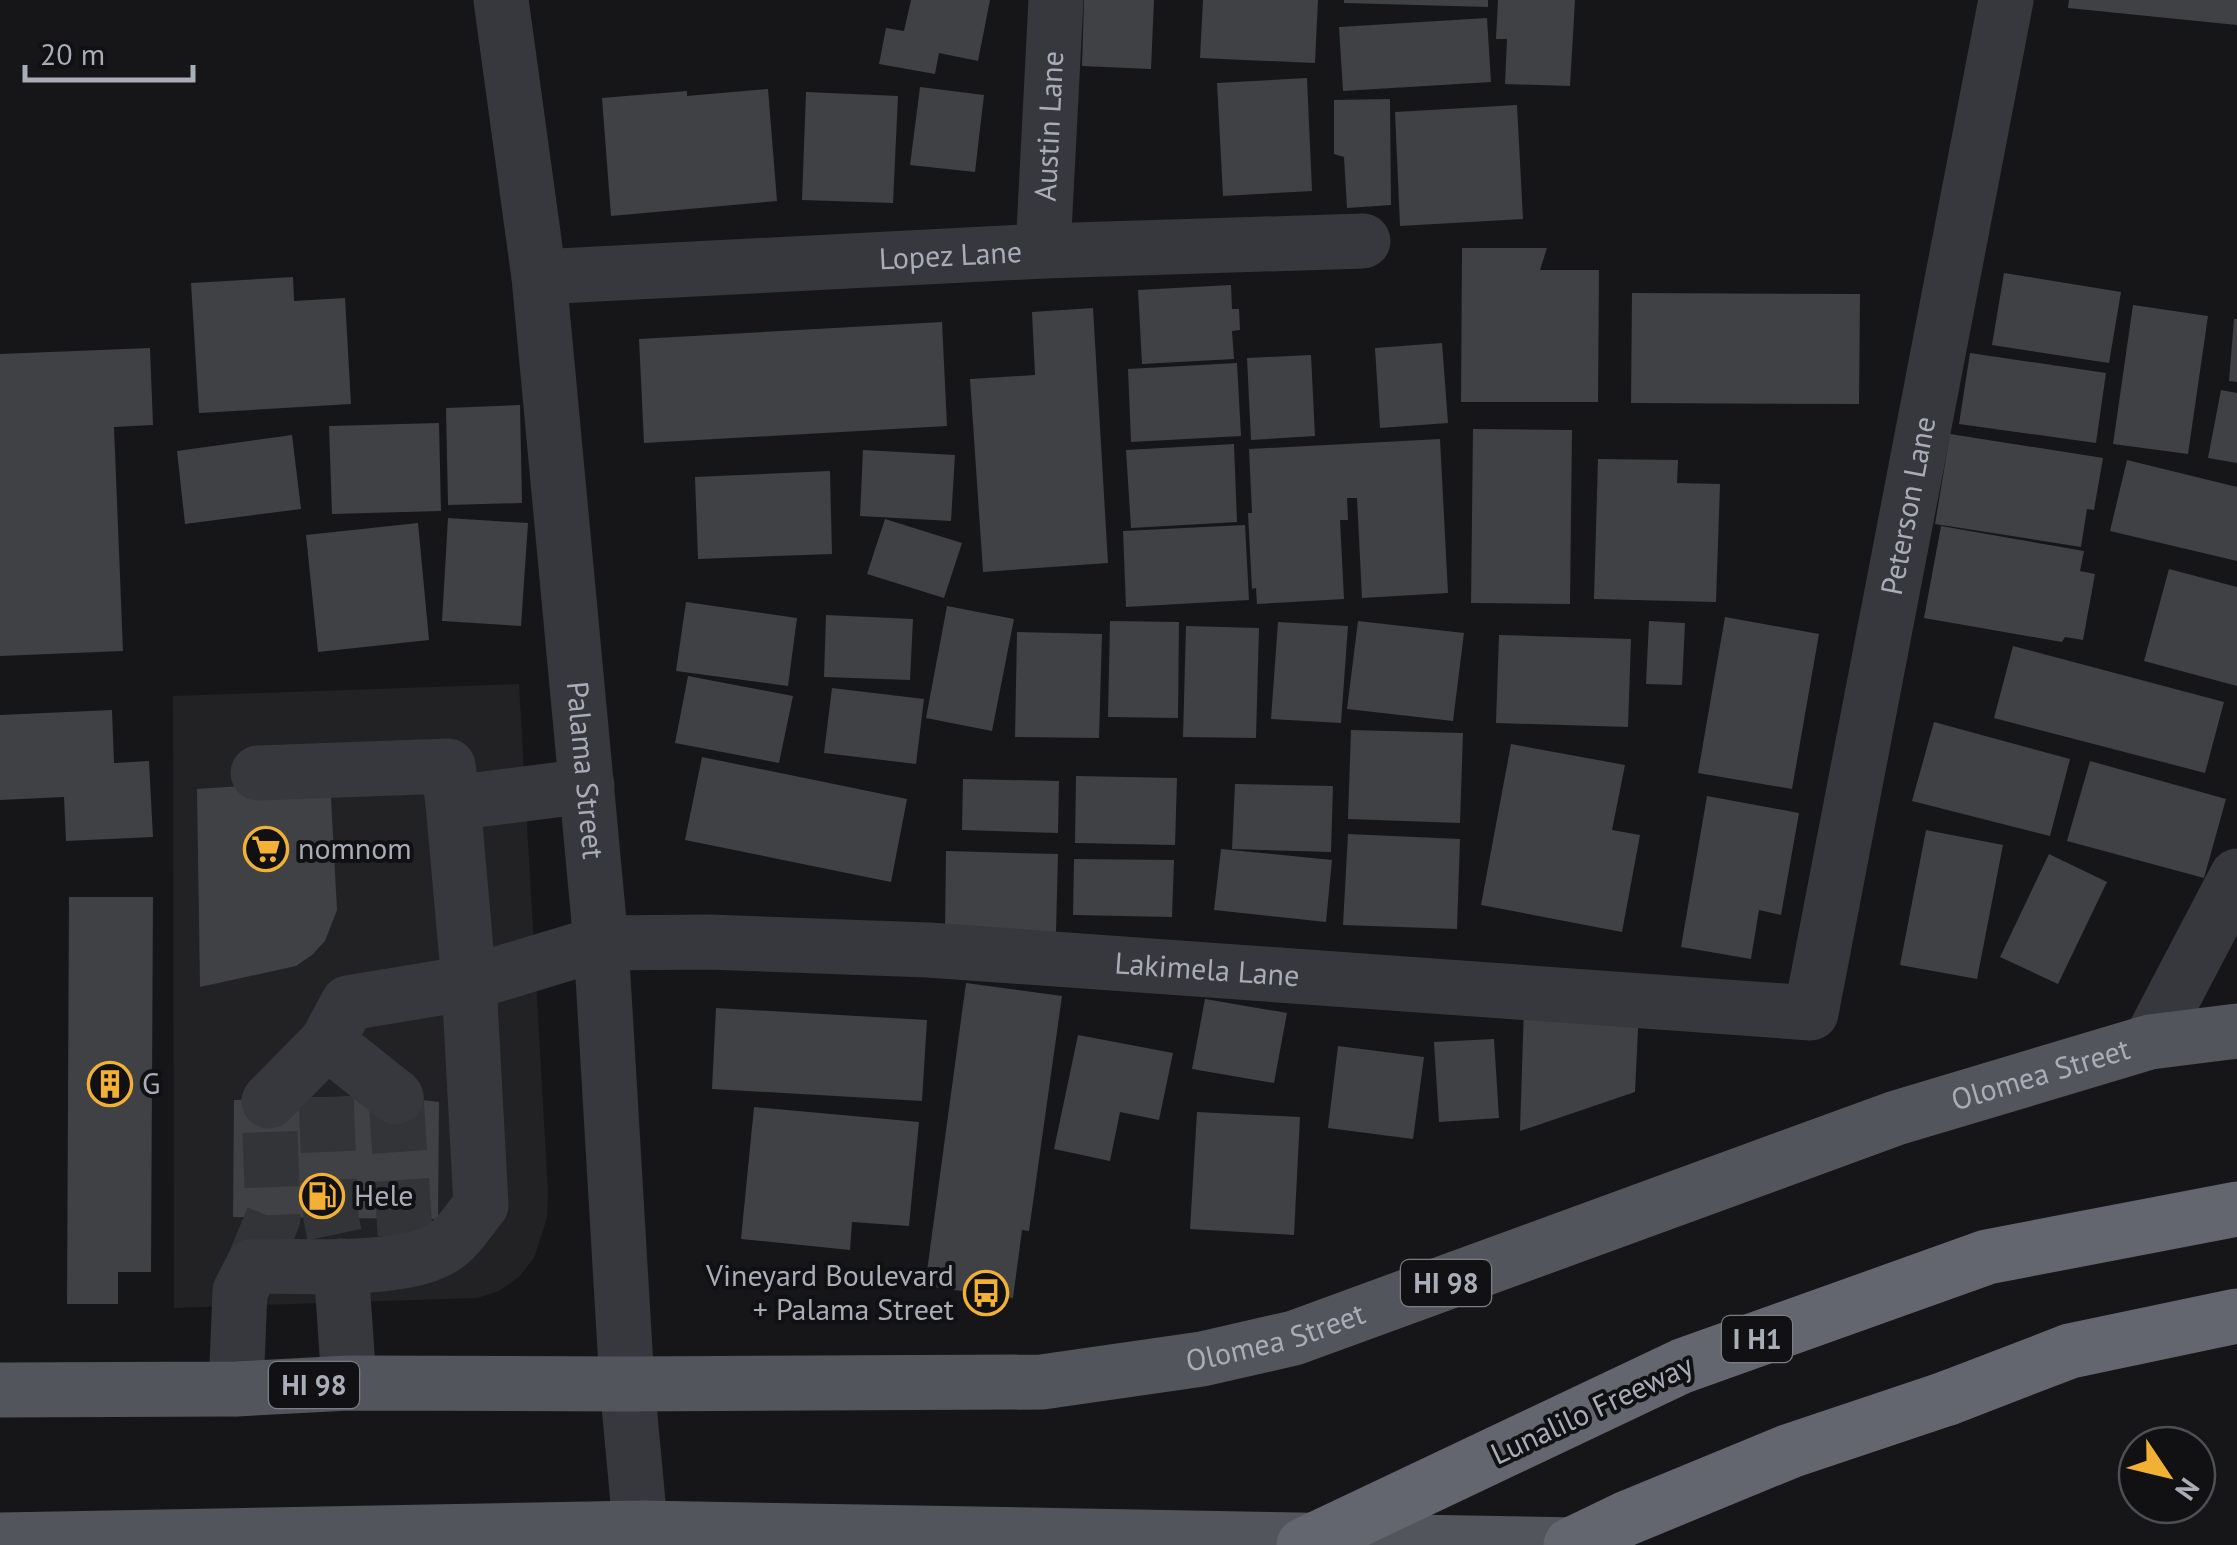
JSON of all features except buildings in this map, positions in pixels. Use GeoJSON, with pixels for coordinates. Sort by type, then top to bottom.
{"type":"FeatureCollection","features":[{"type":"Feature","properties":{"kind":"highway","name":"Lunalilo Freeway"},"geometry":{"type":"LineString","coordinates":[[1304,1545],[1700,1360],[1988,1257],[2237,1209]]}},
{"type":"Feature","properties":{"kind":"highway"},"geometry":{"type":"LineString","coordinates":[[1571,1545],[1624,1519],[1790,1452],[1948,1398],[2070,1350],[2237,1316]]}},
{"type":"Feature","properties":{"kind":"main road","name":"Olomea Street"},"geometry":{"type":"LineString","coordinates":[[627,1384],[1042,1382],[1202,1359],[1294,1338],[1896,1118],[2150,1042],[2237,1032]]}},
{"type":"Feature","properties":{"kind":"main road","name":"HI 98"},"geometry":{"type":"LineString","coordinates":[[0,1390],[236,1389],[349,1383],[627,1384]]}},
{"type":"Feature","properties":{"kind":"main road"},"geometry":{"type":"LineString","coordinates":[[0,1540],[642,1536],[1580,1545]]}},
{"type":"Feature","properties":{"kind":"street","name":"Palama Street"},"geometry":{"type":"LineString","coordinates":[[501,0],[538,277],[601,943],[627,1384],[642,1536]]}},
{"type":"Feature","properties":{"kind":"street","name":"Austin Lane"},"geometry":{"type":"LineString","coordinates":[[1042,251],[1056,0]]}},
{"type":"Feature","properties":{"kind":"street","name":"Peterson Lane"},"geometry":{"type":"LineString","coordinates":[[1810,1013],[2006,0]]}},
{"type":"Feature","properties":{"kind":"street","name":"Lopez Lane"},"geometry":{"type":"LineString","coordinates":[[538,277],[1042,251],[1362,241]]}},
{"type":"Feature","properties":{"kind":"street"},"geometry":{"type":"LineString","coordinates":[[236,1389],[240,1290],[252,1266],[407,1262],[446,1246],[481,1205],[469,983],[448,766],[258,773]]}},
{"type":"Feature","properties":{"kind":"street"},"geometry":{"type":"LineString","coordinates":[[454,803],[586,786]]}},
{"type":"Feature","properties":{"kind":"street"},"geometry":{"type":"LineString","coordinates":[[2150,1042],[2237,876]]}},
{"type":"Feature","properties":{"kind":"street","name":"Lakimela Lane"},"geometry":{"type":"LineString","coordinates":[[327,1042],[348,1004],[469,983],[601,943],[709,942],[928,950],[1810,1013]]}},
{"type":"Feature","properties":{"kind":"street"},"geometry":{"type":"LineString","coordinates":[[326,1097],[327,1042]]}},
{"type":"Feature","properties":{"kind":"street"},"geometry":{"type":"LineString","coordinates":[[327,1042],[396,1097]]}},
{"type":"Feature","properties":{"kind":"street"},"geometry":{"type":"LineString","coordinates":[[269,1100],[327,1042]]}},
{"type":"Feature","properties":{"kind":"street"},"geometry":{"type":"LineString","coordinates":[[341,1266],[349,1383]]}},
{"type":"Feature","properties":{"kind":"shaded area"},"geometry":{"type":"Polygon","coordinates":[[[519,684],[548,1191],[547,1218],[534,1258],[519,1277],[499,1291],[477,1298],[174,1308],[173,696],[519,684]]]}},
{"type":"Feature","properties":{"kind":"tunnel"},"geometry":{"type":"LineString","coordinates":[[326,1097],[331,1218],[341,1266]]}},
{"type":"Feature","properties":{"kind":"tunnel"},"geometry":{"type":"LineString","coordinates":[[396,1097],[407,1262]]}},
{"type":"Feature","properties":{"kind":"tunnel"},"geometry":{"type":"LineString","coordinates":[[253,1266],[273,1218],[269,1101]]}},
{"type":"Feature","properties":{"kind":"place","name":"nomnom"},"geometry":{"type":"Point","coordinates":[266,849]}},
{"type":"Feature","properties":{"kind":"place","name":"G"},"geometry":{"type":"Point","coordinates":[110,1084]}},
{"type":"Feature","properties":{"kind":"place","name":"Hele"},"geometry":{"type":"Point","coordinates":[322,1196]}},
{"type":"Feature","properties":{"kind":"place","name":"Vineyard Boulevard + Palama Street"},"geometry":{"type":"Point","coordinates":[986,1293]}}]}
